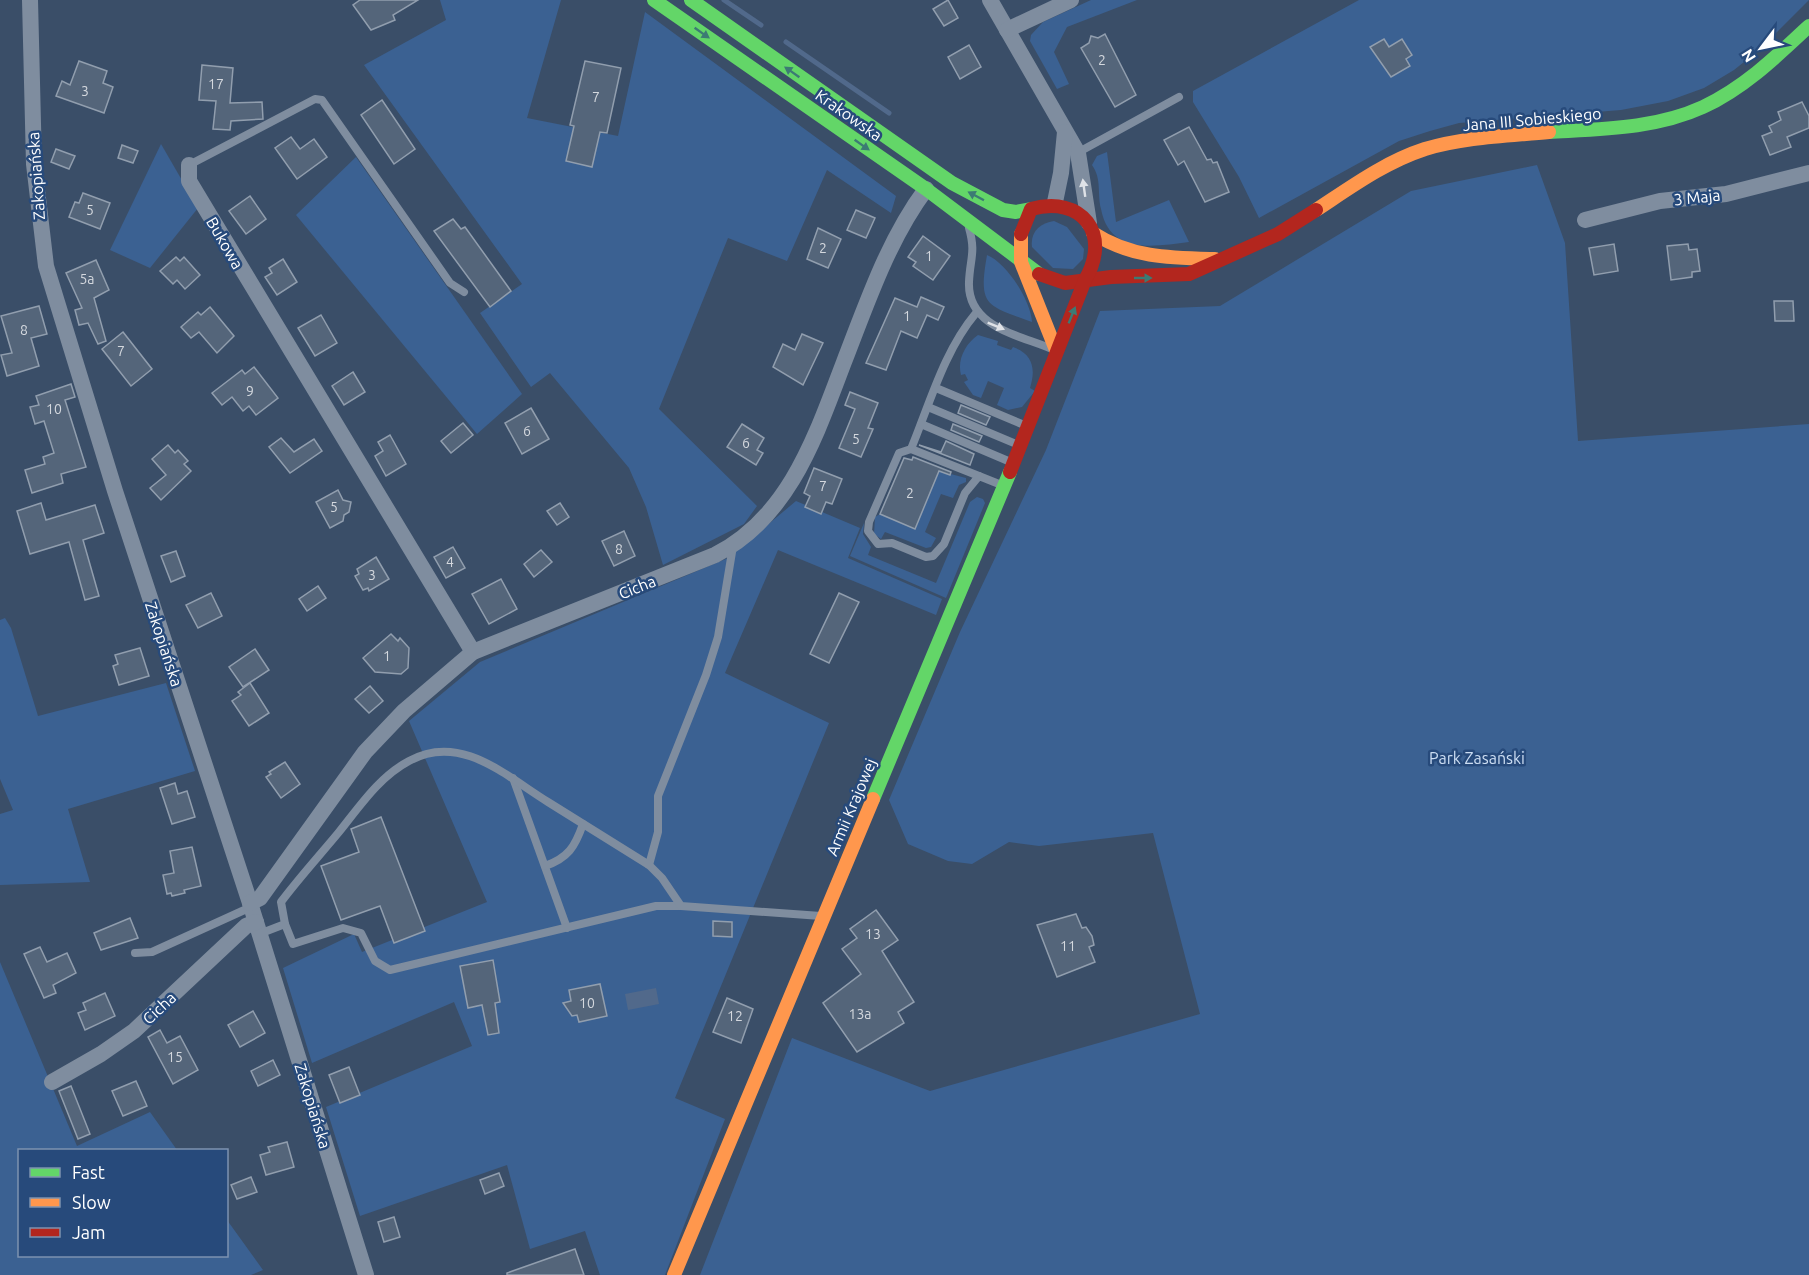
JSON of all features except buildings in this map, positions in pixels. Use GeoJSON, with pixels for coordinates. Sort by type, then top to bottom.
{"type":"FeatureCollection","features":[{"type":"Feature","properties":{"kind":"main road","name":"Krakowska"},"geometry":{"type":"LineString","coordinates":[[654,0],[927,189],[1021,262]]}},
{"type":"Feature","properties":{"kind":"main road","name":"Krakowska"},"geometry":{"type":"LineString","coordinates":[[691,0],[952,183],[1003,210],[1016,213],[1031,209]]}},
{"type":"Feature","properties":{"kind":"main road","name":"Jana III Sobieskiego"},"geometry":{"type":"LineString","coordinates":[[1085,280],[1172,277],[1189,274],[1278,234],[1371,174],[1426,149],[1489,137],[1635,126],[1668,119],[1703,107],[1735,89],[1809,26]]}},
{"type":"Feature","properties":{"kind":"main road"},"geometry":{"type":"LineString","coordinates":[[1021,262],[1054,282],[1085,280],[1096,261],[1098,248],[1091,228],[1073,208],[1055,202],[1031,209],[1019,237],[1021,262],[1056,350]]}},
{"type":"Feature","properties":{"kind":"main road","name":"Jana III Sobieskiego"},"geometry":{"type":"LineString","coordinates":[[1091,228],[1125,252],[1147,257],[1219,259]]}},
{"type":"Feature","properties":{"kind":"main road","name":"Armii Krajowej"},"geometry":{"type":"LineString","coordinates":[[674,1275],[1029,427],[1056,350],[1085,280]]}},
{"type":"Feature","properties":{"kind":"street","name":"Zakopiańska"},"geometry":{"type":"LineString","coordinates":[[30,0],[34,164],[46,266],[115,491],[254,916],[366,1275]]}},
{"type":"Feature","properties":{"kind":"street"},"geometry":{"type":"LineString","coordinates":[[990,0],[1065,132],[1091,228]]}},
{"type":"Feature","properties":{"kind":"street"},"geometry":{"type":"LineString","coordinates":[[1007,30],[1071,0]]}},
{"type":"Feature","properties":{"kind":"street"},"geometry":{"type":"LineString","coordinates":[[1055,202],[1070,157]]}},
{"type":"Feature","properties":{"kind":"street","name":"Bukowa"},"geometry":{"type":"LineString","coordinates":[[189,165],[189,181],[243,274],[473,652]]}},
{"type":"Feature","properties":{"kind":"street","name":"3 Maja"},"geometry":{"type":"LineString","coordinates":[[1585,220],[1660,201],[1725,194],[1809,173]]}},
{"type":"Feature","properties":{"kind":"street","name":"Cicha"},"geometry":{"type":"LineString","coordinates":[[52,1082],[101,1054],[134,1031],[246,926],[254,916],[260,898],[365,752],[404,711],[473,652],[579,611],[733,546],[774,507],[795,477],[824,414],[895,238],[927,189]]}},
{"type":"Feature","properties":{"kind":"lane"},"geometry":{"type":"LineString","coordinates":[[1070,157],[1179,97]]}},
{"type":"Feature","properties":{"kind":"lane","name":"Bukowa"},"geometry":{"type":"LineString","coordinates":[[189,165],[315,99],[322,99],[450,283],[465,292]]}},
{"type":"Feature","properties":{"kind":"lane"},"geometry":{"type":"LineString","coordinates":[[966,218],[974,249],[969,296],[976,313],[986,322],[1056,350]]}},
{"type":"Feature","properties":{"kind":"lane"},"geometry":{"type":"LineString","coordinates":[[911,449],[960,332],[976,313]]}},
{"type":"Feature","properties":{"kind":"lane"},"geometry":{"type":"LineString","coordinates":[[936,388],[1029,427]]}},
{"type":"Feature","properties":{"kind":"lane"},"geometry":{"type":"LineString","coordinates":[[928,407],[1021,446]]}},
{"type":"Feature","properties":{"kind":"lane"},"geometry":{"type":"LineString","coordinates":[[921,424],[1014,463]]}},
{"type":"Feature","properties":{"kind":"lane"},"geometry":{"type":"LineString","coordinates":[[979,476],[965,493],[944,544],[933,556],[926,557],[892,543],[878,544],[868,531],[869,522],[899,453],[911,449],[979,476],[1004,486]]}},
{"type":"Feature","properties":{"kind":"lane"},"geometry":{"type":"LineString","coordinates":[[649,865],[658,832],[658,795],[706,675],[718,637],[733,546]]}},
{"type":"Feature","properties":{"kind":"lane"},"geometry":{"type":"LineString","coordinates":[[681,906],[662,878],[649,865],[485,760],[448,752],[428,753],[396,769],[382,780],[281,902],[285,924],[293,944],[343,928],[362,933],[375,961],[390,970],[656,906],[824,916]]}},
{"type":"Feature","properties":{"kind":"lane"},"geometry":{"type":"LineString","coordinates":[[513,777],[567,928]]}},
{"type":"Feature","properties":{"kind":"lane"},"geometry":{"type":"LineString","coordinates":[[545,866],[561,860],[570,852],[583,824]]}},
{"type":"Feature","properties":{"kind":"lane"},"geometry":{"type":"LineString","coordinates":[[135,953],[152,952],[254,916],[285,924]]}},
{"type":"Feature","properties":{"kind":"green space"},"geometry":{"type":"Polygon","coordinates":[[[440,0],[561,0],[527,118],[618,136],[645,12],[896,196],[891,213],[827,170],[787,261],[728,238],[659,409],[757,506],[744,524],[663,565],[646,507],[629,468],[550,373],[531,387],[480,313],[522,284],[364,65],[446,20],[440,0]]]}},
{"type":"Feature","properties":{"kind":"green space"},"geometry":{"type":"Polygon","coordinates":[[[1091,0],[1137,0],[1067,27],[1054,52],[1069,84],[1057,89],[1030,41],[1031,35],[1043,22],[1091,0]]]}},
{"type":"Feature","properties":{"kind":"green space"},"geometry":{"type":"Polygon","coordinates":[[[1359,0],[1809,0],[1759,50],[1734,70],[1704,88],[1668,101],[1621,110],[1459,123],[1430,131],[1399,141],[1259,218],[1239,177],[1193,102],[1193,91],[1359,0]]]}},
{"type":"Feature","properties":{"kind":"green space"},"geometry":{"type":"Polygon","coordinates":[[[161,144],[198,208],[150,268],[110,250],[161,144]]]}},
{"type":"Feature","properties":{"kind":"green space"},"geometry":{"type":"Polygon","coordinates":[[[1107,152],[1116,222],[1169,200],[1189,242],[1136,245],[1114,235],[1106,224],[1101,209],[1098,181],[1092,165],[1097,156],[1107,152]]]}},
{"type":"Feature","properties":{"kind":"green space"},"geometry":{"type":"Polygon","coordinates":[[[356,157],[522,394],[477,434],[296,215],[356,157]]]}},
{"type":"Feature","properties":{"kind":"green space","name":"Park Zasański"},"geometry":{"type":"Polygon","coordinates":[[[1537,165],[1565,243],[1578,441],[1809,424],[1809,1275],[700,1275],[792,1038],[930,1091],[1200,1014],[1153,833],[1039,846],[1009,842],[972,864],[948,861],[908,844],[889,800],[960,632],[1046,450],[1100,311],[1220,306],[1411,191],[1537,165]]]}},
{"type":"Feature","properties":{"kind":"green space"},"geometry":{"type":"Polygon","coordinates":[[[1054,221],[1067,227],[1084,249],[1083,259],[1073,269],[1053,268],[1032,247],[1034,233],[1037,229],[1054,221]]]}},
{"type":"Feature","properties":{"kind":"green space"},"geometry":{"type":"Polygon","coordinates":[[[987,255],[995,259],[1017,284],[1031,313],[1032,322],[1004,312],[989,302],[985,295],[984,285],[987,255]]]}},
{"type":"Feature","properties":{"kind":"green space"},"geometry":{"type":"Polygon","coordinates":[[[978,335],[998,341],[997,345],[1011,350],[1013,347],[1020,350],[1029,358],[1033,369],[1030,388],[1035,391],[1022,407],[1008,410],[997,405],[1004,388],[988,381],[981,398],[973,395],[964,382],[968,380],[965,374],[961,375],[961,358],[966,348],[978,335]]]}},
{"type":"Feature","properties":{"kind":"green space"},"geometry":{"type":"Polygon","coordinates":[[[939,471],[966,478],[966,482],[959,485],[953,498],[941,494],[925,532],[936,538],[931,547],[926,548],[885,532],[881,539],[874,534],[875,517],[880,514],[915,529],[939,471]]]}},
{"type":"Feature","properties":{"kind":"green space"},"geometry":{"type":"Polygon","coordinates":[[[977,497],[983,499],[985,503],[946,598],[850,556],[864,523],[863,534],[871,547],[868,555],[936,583],[970,502],[977,497]]]}},
{"type":"Feature","properties":{"kind":"green space"},"geometry":{"type":"Polygon","coordinates":[[[796,501],[860,528],[848,558],[942,599],[936,615],[778,550],[725,673],[829,723],[675,1098],[725,1119],[665,1275],[600,1275],[585,1231],[530,1249],[507,1165],[360,1216],[326,1107],[472,1046],[454,1002],[312,1063],[283,968],[354,934],[362,952],[487,902],[409,721],[480,662],[728,558],[796,501]]]}},
{"type":"Feature","properties":{"kind":"green space"},"geometry":{"type":"Polygon","coordinates":[[[5,618],[11,628],[38,716],[166,683],[195,771],[68,809],[90,882],[0,885],[0,814],[13,810],[0,779],[0,620],[5,618]]]}},
{"type":"Feature","properties":{"kind":"green space"},"geometry":{"type":"Polygon","coordinates":[[[0,962],[77,1146],[150,1112],[176,1149],[18,1149],[18,1257],[228,1257],[228,1221],[263,1270],[251,1275],[0,1275],[0,962]]]}},
{"type":"Feature","properties":{"kind":"shaded area"},"geometry":{"type":"Polygon","coordinates":[[[656,988],[659,1004],[628,1010],[625,994],[656,988]]]}},
{"type":"Feature","properties":{"kind":"waterway"},"geometry":{"type":"LineString","coordinates":[[724,0],[761,25]]}},
{"type":"Feature","properties":{"kind":"waterway"},"geometry":{"type":"LineString","coordinates":[[786,42],[889,113]]}},
{"type":"Feature","properties":{"kind":"traffic: fast"},"geometry":{"type":"LineString","coordinates":[[654,0],[926,189],[1039,274]]}},
{"type":"Feature","properties":{"kind":"traffic: fast"},"geometry":{"type":"LineString","coordinates":[[691,0],[952,183],[1003,210],[1016,212],[1031,209]]}},
{"type":"Feature","properties":{"kind":"traffic: fast"},"geometry":{"type":"LineString","coordinates":[[1549,132],[1608,129],[1647,124],[1703,107],[1746,81],[1809,26]]}},
{"type":"Feature","properties":{"kind":"traffic: fast"},"geometry":{"type":"LineString","coordinates":[[873,799],[1010,472]]}},
{"type":"Feature","properties":{"kind":"traffic: slow"},"geometry":{"type":"LineString","coordinates":[[1316,210],[1355,184],[1410,154],[1471,139],[1549,132]]}},
{"type":"Feature","properties":{"kind":"traffic: slow"},"geometry":{"type":"LineString","coordinates":[[1093,233],[1137,252],[1167,257],[1215,259]]}},
{"type":"Feature","properties":{"kind":"traffic: slow"},"geometry":{"type":"LineString","coordinates":[[1021,234],[1021,262],[1056,350]]}},
{"type":"Feature","properties":{"kind":"traffic: slow"},"geometry":{"type":"LineString","coordinates":[[674,1275],[873,799]]}},
{"type":"Feature","properties":{"kind":"traffic: jam"},"geometry":{"type":"LineString","coordinates":[[1010,472],[1093,263],[1095,248],[1093,234],[1087,222],[1078,213],[1065,208],[1049,206],[1031,209],[1021,234]]}},
{"type":"Feature","properties":{"kind":"traffic: jam"},"geometry":{"type":"LineString","coordinates":[[1039,274],[1065,283],[1111,277],[1189,274],[1278,234],[1316,210]]}}]}
